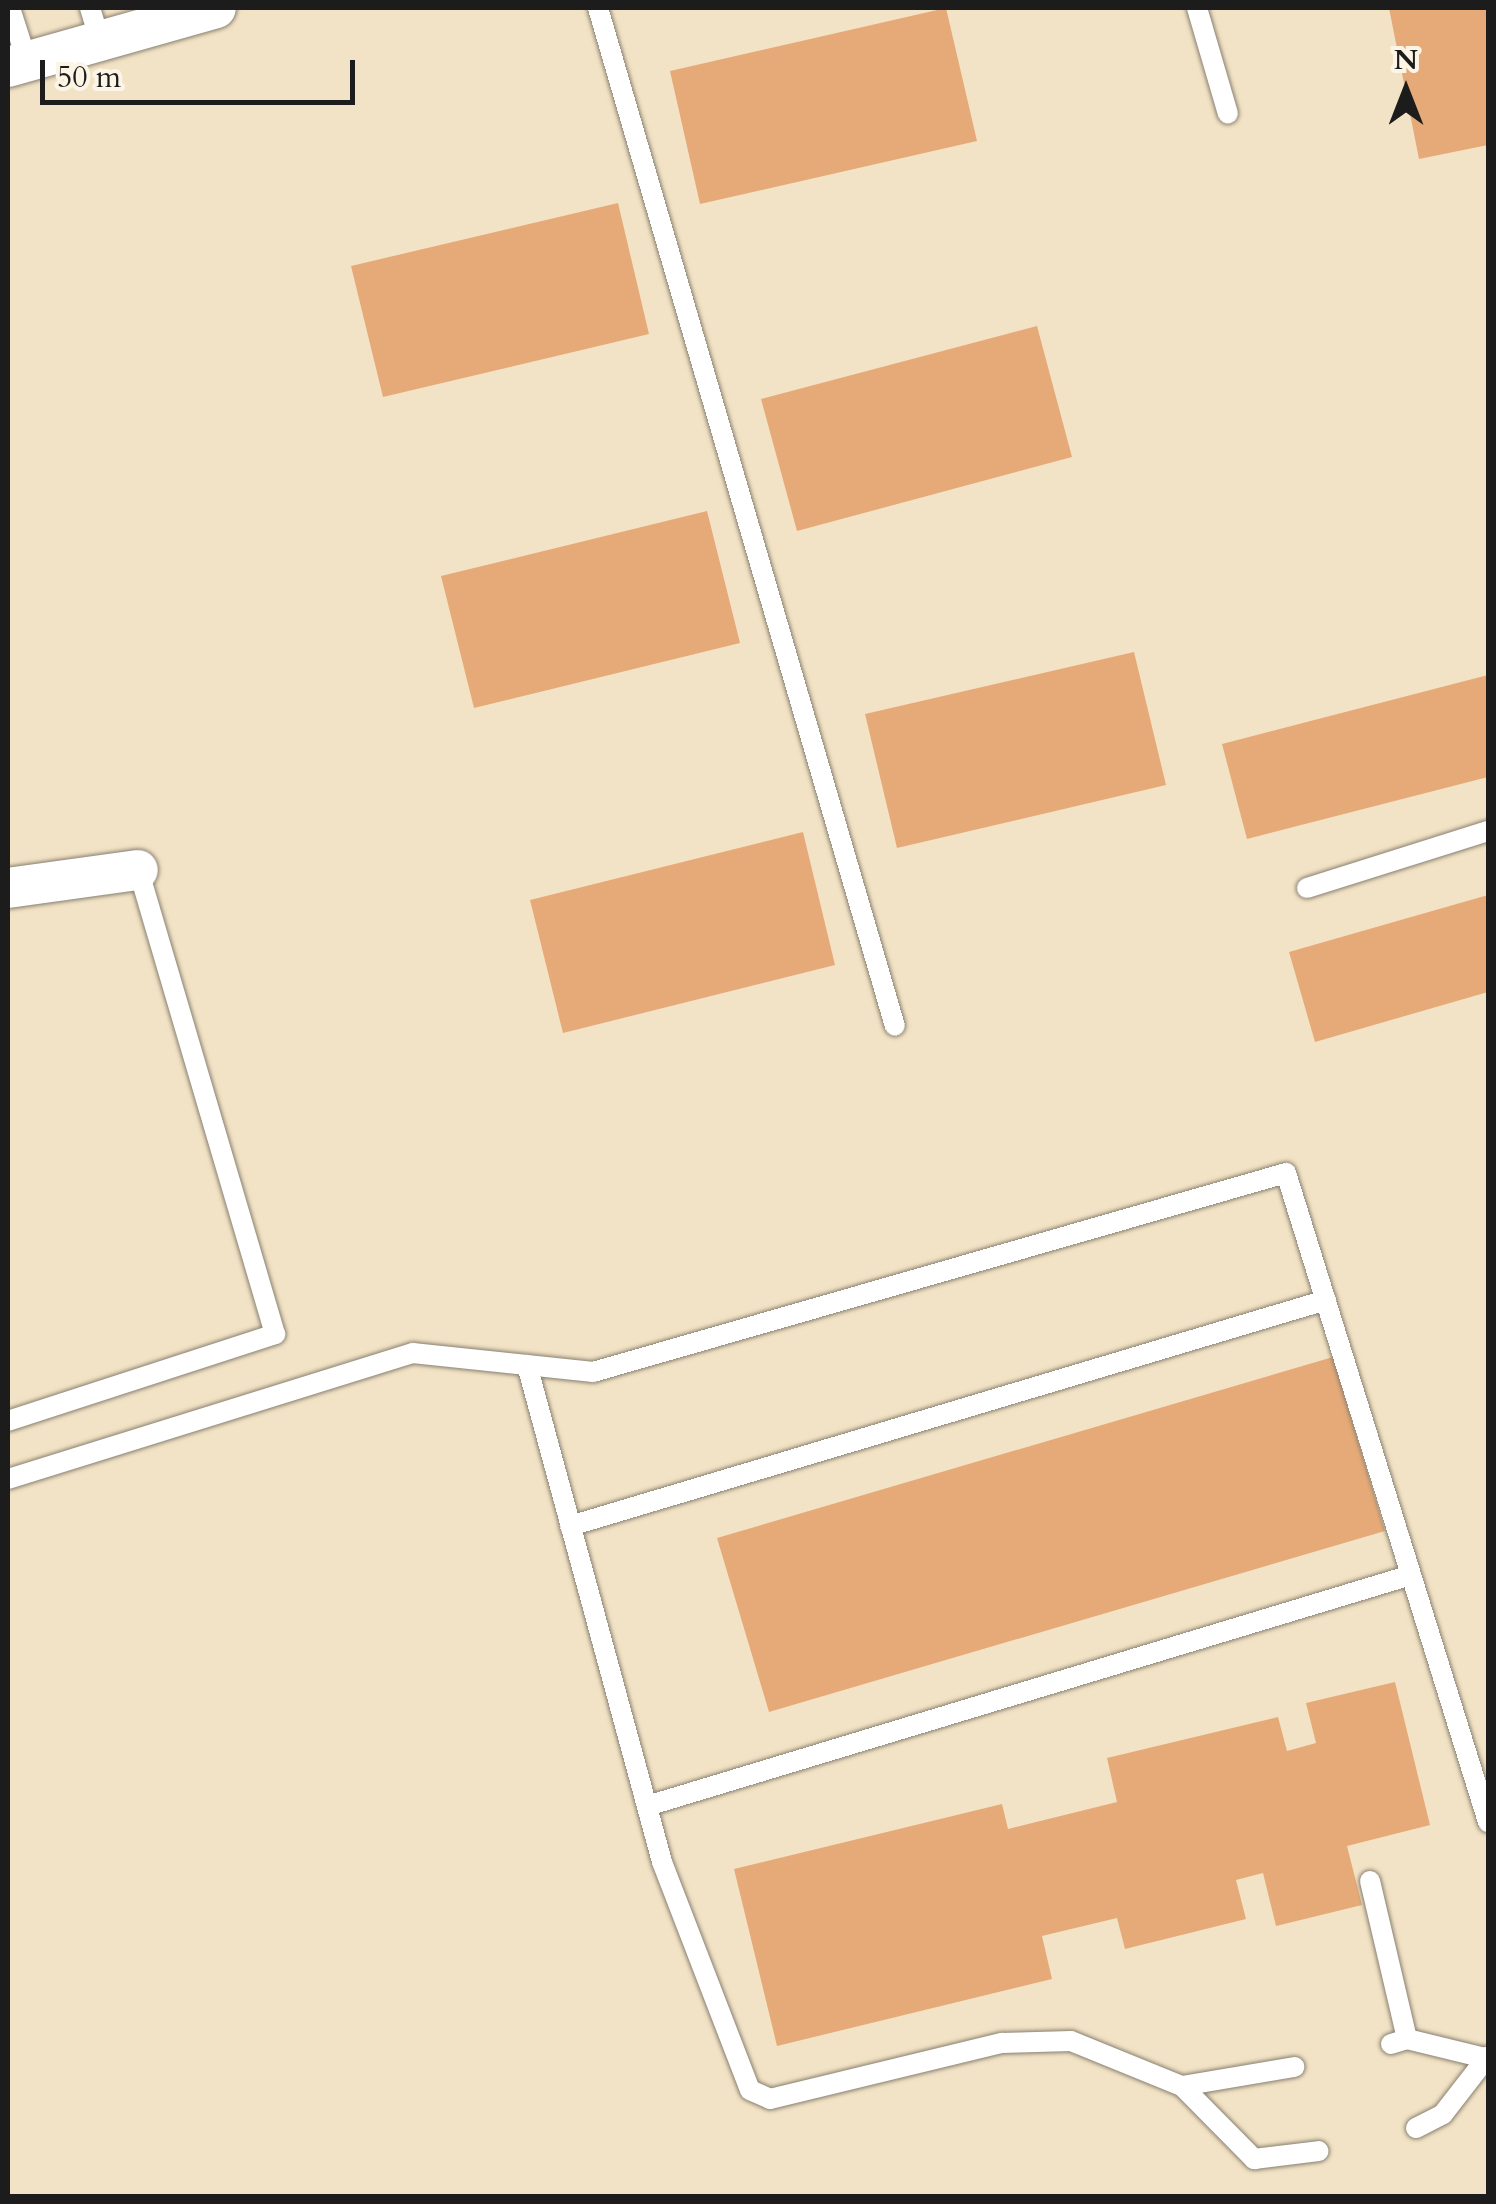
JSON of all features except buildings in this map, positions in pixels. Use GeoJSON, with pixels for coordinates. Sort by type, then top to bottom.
{"type":"FeatureCollection","features":[{"type":"Feature","properties":{"kind":"street"},"geometry":{"type":"LineString","coordinates":[[17,64],[95,24],[216,8]]}},
{"type":"Feature","properties":{"kind":"street"},"geometry":{"type":"LineString","coordinates":[[8,888],[138,870]]}},
{"type":"Feature","properties":{"kind":"lane"},"geometry":{"type":"LineString","coordinates":[[10,8],[17,64]]}},
{"type":"Feature","properties":{"kind":"lane"},"geometry":{"type":"LineString","coordinates":[[598,8],[895,1026]]}},
{"type":"Feature","properties":{"kind":"lane"},"geometry":{"type":"LineString","coordinates":[[1197,8],[1228,114]]}},
{"type":"Feature","properties":{"kind":"lane"},"geometry":{"type":"LineString","coordinates":[[1307,888],[1488,831]]}},
{"type":"Feature","properties":{"kind":"lane"},"geometry":{"type":"LineString","coordinates":[[8,1421],[274,1334],[138,870]]}},
{"type":"Feature","properties":{"kind":"lane"},"geometry":{"type":"LineString","coordinates":[[8,1478],[413,1353],[593,1372],[1286,1174],[1488,1822]]}},
{"type":"Feature","properties":{"kind":"lane"},"geometry":{"type":"LineString","coordinates":[[570,1526],[1326,1300]]}},
{"type":"Feature","properties":{"kind":"lane"},"geometry":{"type":"LineString","coordinates":[[527,1365],[647,1806],[750,2090],[770,2099],[1002,2043],[1071,2042],[1182,2086],[1254,2158],[1320,2151]]}},
{"type":"Feature","properties":{"kind":"lane"},"geometry":{"type":"LineString","coordinates":[[647,1806],[1412,1575]]}},
{"type":"Feature","properties":{"kind":"lane"},"geometry":{"type":"LineString","coordinates":[[1370,1881],[1399,2041],[1485,2056],[1443,2114],[1416,2128]]}},
{"type":"Feature","properties":{"kind":"lane"},"geometry":{"type":"LineString","coordinates":[[1182,2086],[1294,2067]]}}]}
